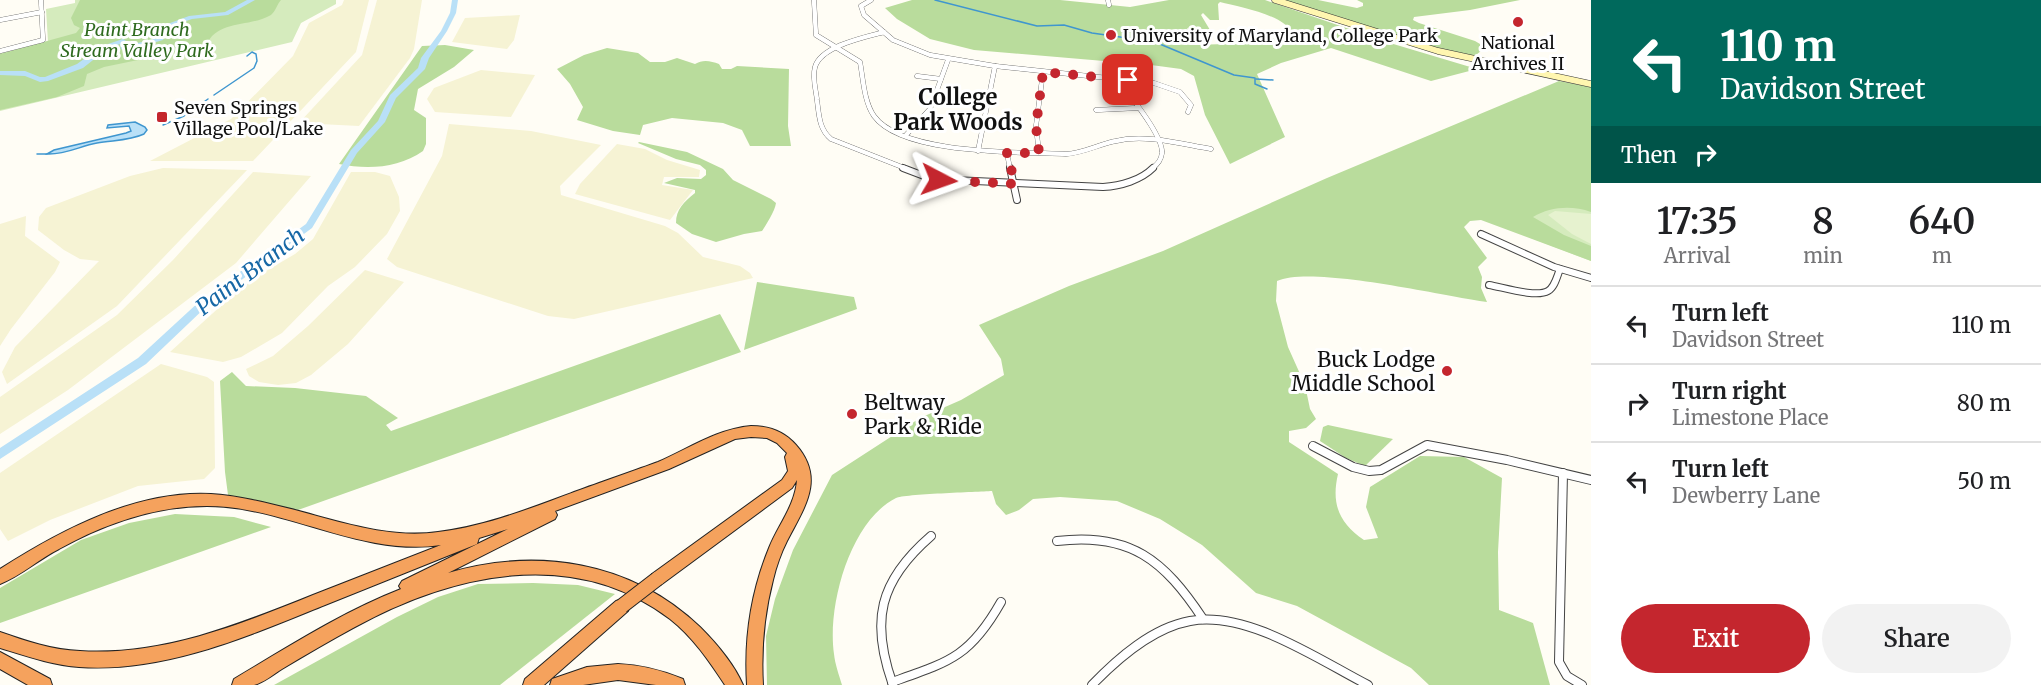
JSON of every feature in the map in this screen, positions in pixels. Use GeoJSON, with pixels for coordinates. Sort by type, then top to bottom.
{"type":"FeatureCollection","features":[{"type":"Feature","properties":{"kind":"highway"},"geometry":{"type":"LineString","coordinates":[[238,685],[339,622],[575,503],[735,434],[754,432],[770,434],[782,440],[795,454],[801,465],[804,482],[800,500],[777,547],[763,590],[754,652],[755,685]]}},
{"type":"Feature","properties":{"kind":"highway"},"geometry":{"type":"LineString","coordinates":[[531,685],[622,606],[792,478],[795,466],[791,454],[782,442],[770,434]]}},
{"type":"Feature","properties":{"kind":"highway"},"geometry":{"type":"LineString","coordinates":[[0,577],[40,551],[94,525],[146,508],[183,502],[240,503],[398,541],[453,537],[492,528],[655,468]]}},
{"type":"Feature","properties":{"kind":"highway"},"geometry":{"type":"LineString","coordinates":[[0,640],[36,654],[76,663],[98,664],[151,658],[231,635],[534,513]]}},
{"type":"Feature","properties":{"kind":"highway"},"geometry":{"type":"LineString","coordinates":[[238,685],[371,611],[425,586],[502,569],[546,568],[570,570],[614,580],[656,599],[691,625],[708,644],[735,685]]}},
{"type":"Feature","properties":{"kind":"highway"},"geometry":{"type":"LineString","coordinates":[[0,660],[44,685]]}},
{"type":"Feature","properties":{"kind":"highway"},"geometry":{"type":"LineString","coordinates":[[558,685],[583,677],[625,671],[662,678],[677,685]]}},
{"type":"Feature","properties":{"kind":"street"},"geometry":{"type":"LineString","coordinates":[[0,51],[43,40],[41,0]]}},
{"type":"Feature","properties":{"kind":"street"},"geometry":{"type":"LineString","coordinates":[[814,0],[816,35],[860,62],[870,110],[876,119],[887,127],[906,135],[942,147],[1007,153],[1074,153],[1118,140],[1159,140],[1211,149]]}},
{"type":"Feature","properties":{"kind":"street"},"geometry":{"type":"LineString","coordinates":[[870,0],[862,4],[860,10],[884,32],[903,45],[948,60],[1149,82],[1173,89],[1189,101],[1191,108],[1188,112]]}},
{"type":"Feature","properties":{"kind":"street"},"geometry":{"type":"LineString","coordinates":[[1275,0],[1438,51],[1591,84]]}},
{"type":"Feature","properties":{"kind":"street"},"geometry":{"type":"LineString","coordinates":[[0,20],[42,12]]}},
{"type":"Feature","properties":{"kind":"street"},"geometry":{"type":"LineString","coordinates":[[884,32],[836,48],[822,56],[814,69],[820,124],[828,137],[894,166],[932,179],[1103,187],[1131,182],[1146,175],[1160,161],[1162,152],[1159,140],[1118,79],[1116,68]]}},
{"type":"Feature","properties":{"kind":"street"},"geometry":{"type":"LineString","coordinates":[[906,135],[931,111],[948,60]]}},
{"type":"Feature","properties":{"kind":"street"},"geometry":{"type":"LineString","coordinates":[[978,151],[995,66]]}},
{"type":"Feature","properties":{"kind":"street"},"geometry":{"type":"LineString","coordinates":[[1039,153],[1036,126],[1043,72]]}},
{"type":"Feature","properties":{"kind":"street"},"geometry":{"type":"LineString","coordinates":[[917,76],[941,79]]}},
{"type":"Feature","properties":{"kind":"street"},"geometry":{"type":"LineString","coordinates":[[1096,110],[1138,108]]}},
{"type":"Feature","properties":{"kind":"street"},"geometry":{"type":"LineString","coordinates":[[1007,153],[1017,200]]}},
{"type":"Feature","properties":{"kind":"street"},"geometry":{"type":"LineString","coordinates":[[1480,234],[1560,269],[1591,278]]}},
{"type":"Feature","properties":{"kind":"street"},"geometry":{"type":"LineString","coordinates":[[1489,285],[1526,291],[1545,291],[1550,289],[1560,269]]}},
{"type":"Feature","properties":{"kind":"street"},"geometry":{"type":"LineString","coordinates":[[1314,447],[1353,467],[1370,471],[1381,470],[1427,445],[1591,480]]}},
{"type":"Feature","properties":{"kind":"street"},"geometry":{"type":"LineString","coordinates":[[1563,473],[1558,651],[1561,668],[1567,676],[1582,685]]}},
{"type":"Feature","properties":{"kind":"street"},"geometry":{"type":"LineString","coordinates":[[931,536],[902,561],[889,582],[882,602],[879,638],[892,684],[965,654],[985,632],[1001,602]]}},
{"type":"Feature","properties":{"kind":"street"},"geometry":{"type":"LineString","coordinates":[[1057,541],[1076,538],[1106,539],[1146,555],[1176,580],[1203,619]]}},
{"type":"Feature","properties":{"kind":"street"},"geometry":{"type":"LineString","coordinates":[[1092,685],[1137,645],[1172,628],[1203,619],[1234,622],[1256,629],[1368,685]]}},
{"type":"Feature","properties":{"kind":"shaded area"},"geometry":{"type":"Polygon","coordinates":[[[344,0],[369,0],[356,52],[253,161],[150,161],[231,119],[293,56],[309,23],[342,5],[344,0]]]}},
{"type":"Feature","properties":{"kind":"shaded area"},"geometry":{"type":"Polygon","coordinates":[[[377,0],[422,0],[414,49],[410,58],[359,126],[299,123],[362,55],[377,0]]]}},
{"type":"Feature","properties":{"kind":"shaded area"},"geometry":{"type":"Polygon","coordinates":[[[520,15],[514,40],[507,49],[452,42],[465,18],[520,15]]]}},
{"type":"Feature","properties":{"kind":"shaded area"},"geometry":{"type":"Polygon","coordinates":[[[481,70],[535,75],[511,117],[435,112],[427,99],[434,88],[481,70]]]}},
{"type":"Feature","properties":{"kind":"shaded area"},"geometry":{"type":"Polygon","coordinates":[[[449,124],[531,131],[601,145],[560,186],[561,195],[665,226],[678,233],[703,257],[740,266],[753,278],[574,319],[548,316],[397,267],[387,259],[442,156],[449,124]]]}},
{"type":"Feature","properties":{"kind":"shaded area"},"geometry":{"type":"Polygon","coordinates":[[[617,144],[645,149],[667,160],[700,170],[699,177],[664,177],[662,185],[693,190],[670,220],[575,194],[580,184],[617,144]]]}},
{"type":"Feature","properties":{"kind":"shaded area"},"geometry":{"type":"Polygon","coordinates":[[[163,168],[247,170],[117,306],[7,384],[2,372],[15,347],[99,261],[80,259],[64,250],[38,230],[39,217],[46,208],[130,176],[163,168]]]}},
{"type":"Feature","properties":{"kind":"shaded area"},"geometry":{"type":"Polygon","coordinates":[[[253,172],[311,176],[236,263],[68,390],[0,434],[0,397],[117,315],[173,260],[253,172]]]}},
{"type":"Feature","properties":{"kind":"shaded area"},"geometry":{"type":"Polygon","coordinates":[[[351,172],[375,172],[390,176],[399,197],[400,211],[387,234],[355,267],[328,286],[282,333],[241,357],[223,362],[170,352],[234,294],[261,274],[295,254],[313,239],[351,172]]]}},
{"type":"Feature","properties":{"kind":"shaded area"},"geometry":{"type":"Polygon","coordinates":[[[26,216],[25,236],[60,262],[0,346],[0,224],[26,216]]]}},
{"type":"Feature","properties":{"kind":"shaded area"},"geometry":{"type":"Polygon","coordinates":[[[365,270],[404,282],[348,344],[311,375],[296,383],[278,385],[259,382],[249,376],[246,369],[273,356],[308,326],[365,270]]]}},
{"type":"Feature","properties":{"kind":"shaded area"},"geometry":{"type":"Polygon","coordinates":[[[161,364],[207,377],[214,382],[215,468],[204,479],[138,486],[50,520],[8,541],[0,529],[0,473],[161,364]]]}},
{"type":"Feature","properties":{"kind":"green space","name":"Paint Branch Stream Valley Park"},"geometry":{"type":"Polygon","coordinates":[[[75,0],[336,0],[336,4],[301,23],[292,42],[0,111],[0,52],[48,42],[46,9],[75,3],[75,0]]]}},
{"type":"Feature","properties":{"kind":"green space","name":"Paint Branch Stream Valley Park"},"geometry":{"type":"Polygon","coordinates":[[[80,0],[281,0],[271,15],[226,28],[211,37],[206,46],[104,67],[87,74],[84,86],[57,97],[0,110],[0,54],[76,33],[80,28],[74,25],[71,18],[80,0]]]}},
{"type":"Feature","properties":{"kind":"green space","name":"University of Maryland, College Park"},"geometry":{"type":"Polygon","coordinates":[[[912,0],[1060,0],[1130,7],[1169,0],[1265,0],[1390,43],[1477,69],[1431,81],[1331,48],[1281,63],[1257,74],[1285,137],[1230,164],[1205,115],[1194,76],[1181,69],[974,50],[930,39],[897,19],[885,8],[912,0]],[[1220,2],[1218,4],[1219,20],[1210,20],[1203,13],[1201,15],[1210,30],[1195,31],[1187,28],[1193,45],[1258,43],[1293,35],[1282,22],[1272,17],[1220,2]]]}},
{"type":"Feature","properties":{"kind":"green space"},"geometry":{"type":"Polygon","coordinates":[[[1282,0],[1318,0],[1357,8],[1363,6],[1363,3],[1357,0],[1520,0],[1470,10],[1414,17],[1413,20],[1419,23],[1480,44],[1481,51],[1472,58],[1282,0]]]}},
{"type":"Feature","properties":{"kind":"green space"},"geometry":{"type":"Polygon","coordinates":[[[445,45],[474,50],[454,67],[418,89],[414,110],[426,118],[426,144],[423,151],[404,161],[383,166],[361,167],[339,164],[422,46],[445,45]]]}},
{"type":"Feature","properties":{"kind":"green space"},"geometry":{"type":"Polygon","coordinates":[[[607,48],[638,53],[650,62],[665,62],[677,58],[695,64],[704,61],[713,62],[719,64],[722,69],[737,66],[789,69],[788,126],[791,146],[750,146],[742,130],[723,123],[672,118],[643,125],[640,135],[613,131],[577,120],[583,107],[570,84],[557,69],[584,55],[607,48]]]}},
{"type":"Feature","properties":{"kind":"green space"},"geometry":{"type":"Polygon","coordinates":[[[1559,81],[1591,87],[1591,212],[1576,208],[1561,208],[1533,217],[1564,235],[1591,246],[1591,261],[1481,220],[1470,221],[1464,227],[1487,258],[1478,267],[1482,277],[1481,288],[1487,302],[1379,283],[1318,277],[1294,277],[1277,281],[1276,301],[1288,347],[1305,385],[1310,409],[1316,419],[1306,428],[1289,431],[1289,442],[1338,474],[1336,495],[1339,512],[1355,534],[1364,540],[1378,538],[1366,507],[1370,487],[1420,456],[1464,457],[1502,478],[1498,552],[1499,610],[1533,623],[1550,685],[1429,685],[1411,668],[1297,606],[1256,593],[1202,545],[1160,519],[1117,501],[1060,497],[1033,499],[1019,510],[1006,515],[996,504],[992,491],[902,497],[896,498],[880,509],[866,525],[854,545],[838,590],[833,634],[837,670],[842,685],[767,685],[766,636],[775,599],[793,550],[832,475],[920,418],[961,400],[1004,375],[1001,359],[979,325],[1069,286],[1163,251],[1327,178],[1559,81]]]}},
{"type":"Feature","properties":{"kind":"green space"},"geometry":{"type":"Polygon","coordinates":[[[639,142],[687,152],[723,169],[733,180],[771,199],[776,203],[762,231],[716,242],[692,234],[676,223],[679,210],[695,193],[695,190],[664,183],[677,178],[701,179],[706,175],[706,170],[700,165],[676,159],[639,142]]]}},
{"type":"Feature","properties":{"kind":"green space"},"geometry":{"type":"Polygon","coordinates":[[[1551,201],[1591,207],[1591,261],[1508,229],[1551,201]]]}},
{"type":"Feature","properties":{"kind":"green space"},"geometry":{"type":"Polygon","coordinates":[[[1555,211],[1591,214],[1591,244],[1572,234],[1548,215],[1555,211]]]}},
{"type":"Feature","properties":{"kind":"green space"},"geometry":{"type":"Polygon","coordinates":[[[757,282],[854,297],[857,309],[744,350],[757,282]]]}},
{"type":"Feature","properties":{"kind":"green space"},"geometry":{"type":"Polygon","coordinates":[[[720,314],[741,352],[298,510],[228,495],[220,381],[232,372],[246,386],[295,388],[366,396],[398,418],[386,425],[391,431],[720,314]]]}},
{"type":"Feature","properties":{"kind":"green space"},"geometry":{"type":"Polygon","coordinates":[[[1328,425],[1393,439],[1365,466],[1346,458],[1320,441],[1323,427],[1328,425]]]}},
{"type":"Feature","properties":{"kind":"green space"},"geometry":{"type":"Polygon","coordinates":[[[175,514],[234,517],[271,527],[0,623],[0,588],[81,540],[129,523],[175,514]]]}},
{"type":"Feature","properties":{"kind":"green space"},"geometry":{"type":"Polygon","coordinates":[[[478,584],[578,585],[615,594],[500,685],[274,685],[438,597],[478,584]]]}},
{"type":"Feature","properties":{"kind":"water"},"geometry":{"type":"Polygon","coordinates":[[[135,122],[145,127],[147,130],[144,134],[47,154],[54,150],[126,133],[131,131],[129,126],[107,128],[108,125],[135,122]]]}},
{"type":"Feature","properties":{"kind":"waterway"},"geometry":{"type":"LineString","coordinates":[[0,73],[25,73],[40,79],[49,78],[80,66],[110,44],[123,41],[125,49],[161,39],[162,34],[149,32],[191,17],[226,14],[252,0]]}},
{"type":"Feature","properties":{"kind":"waterway","name":"Paint Branch"},"geometry":{"type":"LineString","coordinates":[[0,454],[142,361],[205,302],[309,226],[354,152],[381,122],[393,97],[421,69],[425,58],[444,31],[453,13],[455,0]]}},
{"type":"Feature","properties":{"kind":"waterway"},"geometry":{"type":"LineString","coordinates":[[935,0],[1037,26],[1064,25],[1092,33],[1155,42],[1234,75],[1255,78],[1255,84],[1267,89]]}},
{"type":"Feature","properties":{"kind":"waterway"},"geometry":{"type":"LineString","coordinates":[[214,95],[254,68],[257,61],[256,54],[252,52],[247,56]]}},
{"type":"Feature","properties":{"kind":"waterway"},"geometry":{"type":"LineString","coordinates":[[1256,79],[1273,80]]}},
{"type":"Feature","properties":{"kind":"waterway"},"geometry":{"type":"LineString","coordinates":[[163,125],[184,116],[208,99]]}},
{"type":"Feature","properties":{"kind":"waterway"},"geometry":{"type":"LineString","coordinates":[[37,154],[47,154]]}},
{"type":"Feature","properties":{"kind":"place","name":"National Archives II"},"geometry":{"type":"Point","coordinates":[1518,22]}},
{"type":"Feature","properties":{"kind":"place","name":"University of Maryland, College Park"},"geometry":{"type":"Point","coordinates":[1111,35]}},
{"type":"Feature","properties":{"kind":"place","name":"Seven Springs Village Pool/Lake"},"geometry":{"type":"Point","coordinates":[162,117]}},
{"type":"Feature","properties":{"kind":"place","name":"Buck Lodge Middle School"},"geometry":{"type":"Point","coordinates":[1447,371]}},
{"type":"Feature","properties":{"kind":"place","name":"Beltway Park & Ride"},"geometry":{"type":"Point","coordinates":[852,414]}},
{"type":"Feature","properties":{"kind":"district","name":"College Park Woods"},"geometry":{"type":"Point","coordinates":[958,110]}},
{"type":"Feature","properties":{"kind":"route"},"geometry":{"type":"LineString","coordinates":[[939,180],[1015,184],[1007,153],[1039,153],[1036,126],[1043,72],[1128,80]]}}]}
